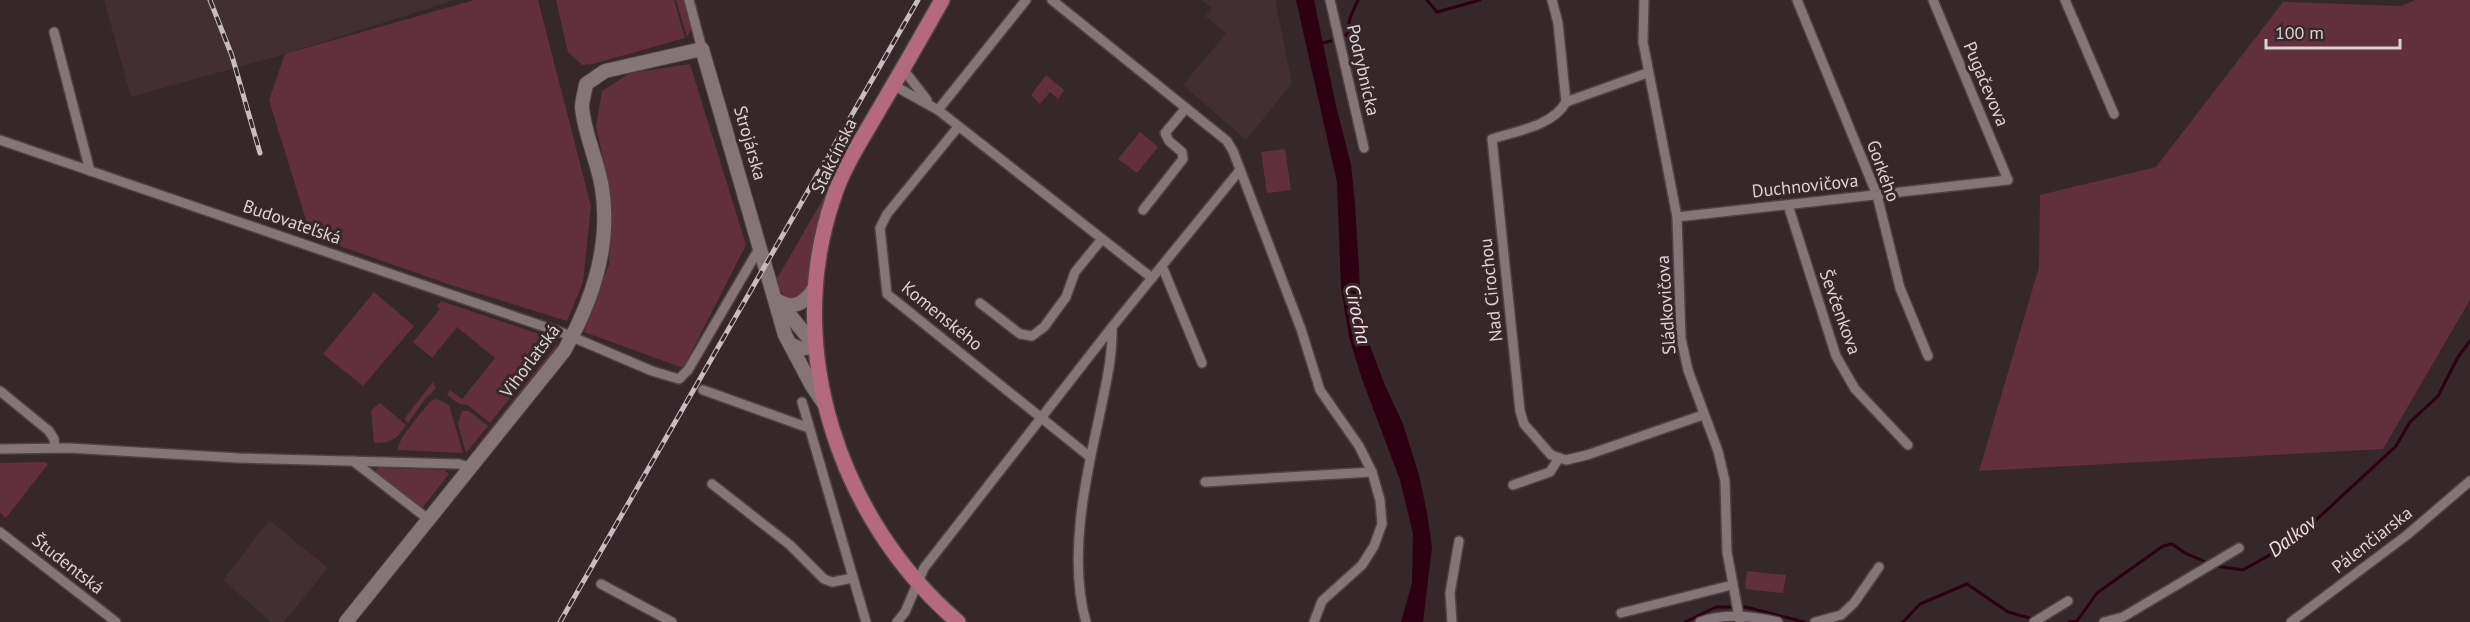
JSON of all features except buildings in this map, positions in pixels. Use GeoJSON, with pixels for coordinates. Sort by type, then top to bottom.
{"type":"FeatureCollection","features":[{"type":"Feature","properties":{"kind":"main road","name":"Stakčínska"},"geometry":{"type":"LineString","coordinates":[[815,346],[816,286],[822,240],[833,198],[854,153],[942,0]]}},
{"type":"Feature","properties":{"kind":"main road","name":"Strojárska"},"geometry":{"type":"LineString","coordinates":[[702,49],[777,300],[785,335],[812,386],[825,405]]}},
{"type":"Feature","properties":{"kind":"main road","name":"Vihorlatská"},"geometry":{"type":"LineString","coordinates":[[346,622],[564,351],[572,337],[591,292],[600,261],[604,226],[602,188],[582,107],[586,84],[605,71],[702,49]]}},
{"type":"Feature","properties":{"kind":"main road"},"geometry":{"type":"LineString","coordinates":[[777,300],[794,305],[800,304],[816,286]]}},
{"type":"Feature","properties":{"kind":"main road","name":"Strojárska"},"geometry":{"type":"LineString","coordinates":[[777,300],[815,346],[825,405],[837,444],[866,509],[886,544],[918,584],[958,622]]}},
{"type":"Feature","properties":{"kind":"main road"},"geometry":{"type":"LineString","coordinates":[[790,344],[801,349],[815,346]]}},
{"type":"Feature","properties":{"kind":"street","name":"Strojárska"},"geometry":{"type":"LineString","coordinates":[[688,0],[702,49]]}},
{"type":"Feature","properties":{"kind":"street"},"geometry":{"type":"LineString","coordinates":[[934,107],[1026,0]]}},
{"type":"Feature","properties":{"kind":"street"},"geometry":{"type":"LineString","coordinates":[[1052,0],[1227,141],[1301,329],[1320,390],[1359,446],[1372,472],[1380,500],[1382,524],[1374,546],[1362,565],[1322,601],[1314,622]]}},
{"type":"Feature","properties":{"kind":"street","name":"Podrybnícka"},"geometry":{"type":"LineString","coordinates":[[1330,0],[1364,148]]}},
{"type":"Feature","properties":{"kind":"street"},"geometry":{"type":"LineString","coordinates":[[1552,0],[1558,23],[1566,102],[1647,72]]}},
{"type":"Feature","properties":{"kind":"street","name":"Sládkovičova"},"geometry":{"type":"LineString","coordinates":[[1644,0],[1643,42],[1647,72],[1677,217],[1681,338],[1688,370],[1718,451],[1725,480],[1727,552],[1738,613]]}},
{"type":"Feature","properties":{"kind":"street","name":"Gorkého"},"geometry":{"type":"LineString","coordinates":[[1797,0],[1877,195],[1900,288],[1928,356]]}},
{"type":"Feature","properties":{"kind":"street","name":"Pugačevova"},"geometry":{"type":"LineString","coordinates":[[1933,0],[2008,180]]}},
{"type":"Feature","properties":{"kind":"street"},"geometry":{"type":"LineString","coordinates":[[2065,0],[2114,114]]}},
{"type":"Feature","properties":{"kind":"street"},"geometry":{"type":"LineString","coordinates":[[54,32],[90,171]]}},
{"type":"Feature","properties":{"kind":"street"},"geometry":{"type":"LineString","coordinates":[[903,69],[934,107],[1152,278]]}},
{"type":"Feature","properties":{"kind":"street"},"geometry":{"type":"LineString","coordinates":[[893,85],[934,107]]}},
{"type":"Feature","properties":{"kind":"street","name":"Nad Cirochou"},"geometry":{"type":"LineString","coordinates":[[1559,458],[1551,455],[1524,424],[1520,411],[1492,139],[1540,124],[1561,111],[1566,102]]}},
{"type":"Feature","properties":{"kind":"street"},"geometry":{"type":"LineString","coordinates":[[1143,210],[1183,159],[1182,152],[1169,141],[1165,133],[1186,108]]}},
{"type":"Feature","properties":{"kind":"street","name":"Komenského"},"geometry":{"type":"LineString","coordinates":[[958,127],[887,214],[880,228],[887,294],[1090,457]]}},
{"type":"Feature","properties":{"kind":"street","name":"Budovateľská"},"geometry":{"type":"LineString","coordinates":[[0,140],[572,337],[652,371],[679,379],[688,370],[760,247]]}},
{"type":"Feature","properties":{"kind":"street"},"geometry":{"type":"LineString","coordinates":[[897,622],[905,612],[924,568],[1112,327],[1240,170]]}},
{"type":"Feature","properties":{"kind":"street"},"geometry":{"type":"LineString","coordinates":[[1233,178],[1245,182]]}},
{"type":"Feature","properties":{"kind":"street","name":"Duchnovičova"},"geometry":{"type":"LineString","coordinates":[[1677,217],[2008,180]]}},
{"type":"Feature","properties":{"kind":"street","name":"Ševčenkova"},"geometry":{"type":"LineString","coordinates":[[1788,205],[1836,356],[1855,389],[1908,445]]}},
{"type":"Feature","properties":{"kind":"street","name":"Komenského"},"geometry":{"type":"LineString","coordinates":[[980,303],[1020,334],[1032,336],[1044,327],[1066,297],[1075,272],[1102,239]]}},
{"type":"Feature","properties":{"kind":"street"},"geometry":{"type":"LineString","coordinates":[[1162,266],[1202,363]]}},
{"type":"Feature","properties":{"kind":"street"},"geometry":{"type":"LineString","coordinates":[[1086,622],[1082,608],[1078,548],[1090,457],[1113,352],[1112,327]]}},
{"type":"Feature","properties":{"kind":"street"},"geometry":{"type":"LineString","coordinates":[[703,390],[809,428]]}},
{"type":"Feature","properties":{"kind":"street"},"geometry":{"type":"LineString","coordinates":[[0,391],[49,431],[54,439],[55,448]]}},
{"type":"Feature","properties":{"kind":"street"},"geometry":{"type":"LineString","coordinates":[[802,402],[866,622]]}},
{"type":"Feature","properties":{"kind":"street"},"geometry":{"type":"LineString","coordinates":[[1513,485],[1550,472],[1559,458],[1566,460],[1587,455],[1703,415]]}},
{"type":"Feature","properties":{"kind":"street"},"geometry":{"type":"LineString","coordinates":[[0,449],[55,448],[239,458],[459,464],[469,467]]}},
{"type":"Feature","properties":{"kind":"street"},"geometry":{"type":"LineString","coordinates":[[353,461],[428,519]]}},
{"type":"Feature","properties":{"kind":"street"},"geometry":{"type":"LineString","coordinates":[[1204,482],[1372,472]]}},
{"type":"Feature","properties":{"kind":"street","name":"Pálenčiarska"},"geometry":{"type":"LineString","coordinates":[[2291,622],[2407,535],[2470,481]]}},
{"type":"Feature","properties":{"kind":"street"},"geometry":{"type":"LineString","coordinates":[[712,484],[790,545],[824,579],[832,582],[853,578]]}},
{"type":"Feature","properties":{"kind":"street","name":"Študentská"},"geometry":{"type":"LineString","coordinates":[[2,536],[116,622]]}},
{"type":"Feature","properties":{"kind":"street"},"geometry":{"type":"LineString","coordinates":[[1452,622],[1450,593],[1459,541]]}},
{"type":"Feature","properties":{"kind":"street"},"geometry":{"type":"LineString","coordinates":[[2104,622],[2123,616],[2240,548]]}},
{"type":"Feature","properties":{"kind":"street"},"geometry":{"type":"LineString","coordinates":[[1815,622],[1841,615],[1854,603],[1879,567]]}},
{"type":"Feature","properties":{"kind":"street"},"geometry":{"type":"LineString","coordinates":[[601,584],[672,622]]}},
{"type":"Feature","properties":{"kind":"street"},"geometry":{"type":"LineString","coordinates":[[1621,613],[1732,585]]}},
{"type":"Feature","properties":{"kind":"street"},"geometry":{"type":"LineString","coordinates":[[2038,619],[2068,601]]}},
{"type":"Feature","properties":{"kind":"street"},"geometry":{"type":"LineString","coordinates":[[1700,622],[1712,617],[1738,613],[1778,622]]}},
{"type":"Feature","properties":{"kind":"shaded area"},"geometry":{"type":"Polygon","coordinates":[[[104,0],[455,0],[285,54],[131,97],[104,0]]]}},
{"type":"Feature","properties":{"kind":"shaded area"},"geometry":{"type":"Polygon","coordinates":[[[474,0],[538,0],[591,206],[583,282],[567,321],[451,285],[311,236],[269,100],[285,54],[474,0]]]}},
{"type":"Feature","properties":{"kind":"shaded area"},"geometry":{"type":"Polygon","coordinates":[[[556,0],[674,0],[685,38],[593,64],[582,65],[568,52],[556,0]]]}},
{"type":"Feature","properties":{"kind":"shaded area"},"geometry":{"type":"Polygon","coordinates":[[[676,0],[685,0],[691,24],[687,37],[676,0]]]}},
{"type":"Feature","properties":{"kind":"shaded area"},"geometry":{"type":"Polygon","coordinates":[[[1202,0],[1275,0],[1292,83],[1246,140],[1183,85],[1226,33],[1205,16],[1212,8],[1202,0]]]}},
{"type":"Feature","properties":{"kind":"shaded area"},"geometry":{"type":"Polygon","coordinates":[[[2415,0],[2470,0],[2470,300],[2383,449],[1979,471],[2039,267],[2040,195],[2156,167],[2283,2],[2401,6],[2415,0]]]}},
{"type":"Feature","properties":{"kind":"shaded area"},"geometry":{"type":"Polygon","coordinates":[[[690,64],[746,245],[683,368],[584,332],[609,264],[610,192],[596,126],[602,91],[630,73],[690,64]]]}},
{"type":"Feature","properties":{"kind":"shaded area"},"geometry":{"type":"Polygon","coordinates":[[[1046,75],[1064,90],[1058,99],[1050,92],[1040,104],[1031,95],[1046,75]]]}},
{"type":"Feature","properties":{"kind":"shaded area"},"geometry":{"type":"Polygon","coordinates":[[[1140,132],[1158,147],[1137,173],[1118,159],[1140,132]]]}},
{"type":"Feature","properties":{"kind":"shaded area"},"geometry":{"type":"Polygon","coordinates":[[[1285,149],[1291,190],[1267,193],[1261,152],[1285,149]]]}},
{"type":"Feature","properties":{"kind":"shaded area"},"geometry":{"type":"Polygon","coordinates":[[[830,187],[807,288],[798,298],[785,297],[775,282],[830,187]]]}},
{"type":"Feature","properties":{"kind":"shaded area"},"geometry":{"type":"Polygon","coordinates":[[[374,292],[414,326],[363,386],[323,354],[374,292]]]}},
{"type":"Feature","properties":{"kind":"shaded area"},"geometry":{"type":"Polygon","coordinates":[[[441,301],[548,337],[554,343],[490,423],[468,405],[459,404],[447,395],[450,390],[462,399],[495,358],[457,327],[432,358],[413,342],[440,309],[437,306],[441,301]]]}},
{"type":"Feature","properties":{"kind":"shaded area"},"geometry":{"type":"Polygon","coordinates":[[[558,343],[557,350],[477,449],[475,448],[558,343]]]}},
{"type":"Feature","properties":{"kind":"shaded area"},"geometry":{"type":"Polygon","coordinates":[[[433,382],[436,388],[408,423],[404,419],[433,382]]]}},
{"type":"Feature","properties":{"kind":"shaded area"},"geometry":{"type":"Polygon","coordinates":[[[437,399],[449,405],[463,453],[398,450],[411,425],[431,401],[437,399]]]}},
{"type":"Feature","properties":{"kind":"shaded area"},"geometry":{"type":"Polygon","coordinates":[[[380,403],[406,425],[393,439],[374,443],[371,410],[380,403]]]}},
{"type":"Feature","properties":{"kind":"shaded area"},"geometry":{"type":"Polygon","coordinates":[[[462,411],[469,411],[488,426],[466,453],[458,424],[462,411]]]}},
{"type":"Feature","properties":{"kind":"shaded area"},"geometry":{"type":"Polygon","coordinates":[[[46,462],[48,464],[6,518],[0,513],[0,463],[46,462]]]}},
{"type":"Feature","properties":{"kind":"shaded area"},"geometry":{"type":"Polygon","coordinates":[[[378,468],[445,470],[449,474],[422,508],[377,476],[378,468]]]}},
{"type":"Feature","properties":{"kind":"shaded area"},"geometry":{"type":"Polygon","coordinates":[[[269,520],[328,568],[284,622],[271,622],[223,580],[269,520]]]}},
{"type":"Feature","properties":{"kind":"shaded area"},"geometry":{"type":"Polygon","coordinates":[[[1747,571],[1786,575],[1783,593],[1745,589],[1747,571]]]}},
{"type":"Feature","properties":{"kind":"water","name":"Cirocha"},"geometry":{"type":"Polygon","coordinates":[[[1296,0],[1314,0],[1351,165],[1360,288],[1366,335],[1384,383],[1403,424],[1419,475],[1427,513],[1432,547],[1423,622],[1401,622],[1412,583],[1413,534],[1400,480],[1362,379],[1349,337],[1341,288],[1337,182],[1296,0]]]}},
{"type":"Feature","properties":{"kind":"waterway"},"geometry":{"type":"LineString","coordinates":[[1341,38],[1347,35],[1350,18],[1358,0]]}},
{"type":"Feature","properties":{"kind":"waterway"},"geometry":{"type":"LineString","coordinates":[[1427,0],[1437,12],[1480,0]]}},
{"type":"Feature","properties":{"kind":"waterway"},"geometry":{"type":"LineString","coordinates":[[1322,43],[1331,41]]}},
{"type":"Feature","properties":{"kind":"waterway","name":"Dalkov"},"geometry":{"type":"LineString","coordinates":[[2216,566],[2243,570],[2284,547],[2315,521],[2396,446],[2410,422],[2438,396],[2458,357],[2470,341]]}},
{"type":"Feature","properties":{"kind":"waterway","name":"Dalkov"},"geometry":{"type":"LineString","coordinates":[[2069,622],[2077,621],[2097,593],[2163,546],[2172,544],[2185,553],[2210,564]]}},
{"type":"Feature","properties":{"kind":"waterway","name":"Dalkov"},"geometry":{"type":"LineString","coordinates":[[1903,622],[1920,604],[1967,584],[2008,612],[2033,619]]}},
{"type":"Feature","properties":{"kind":"waterway","name":"Dalkov"},"geometry":{"type":"LineString","coordinates":[[1685,622],[1716,607],[1746,607],[1804,622]]}},
{"type":"Feature","properties":{"kind":"railway"},"geometry":{"type":"LineString","coordinates":[[210,0],[232,56],[260,153]]}},
{"type":"Feature","properties":{"kind":"railway"},"geometry":{"type":"LineString","coordinates":[[560,622],[918,0]]}}]}
